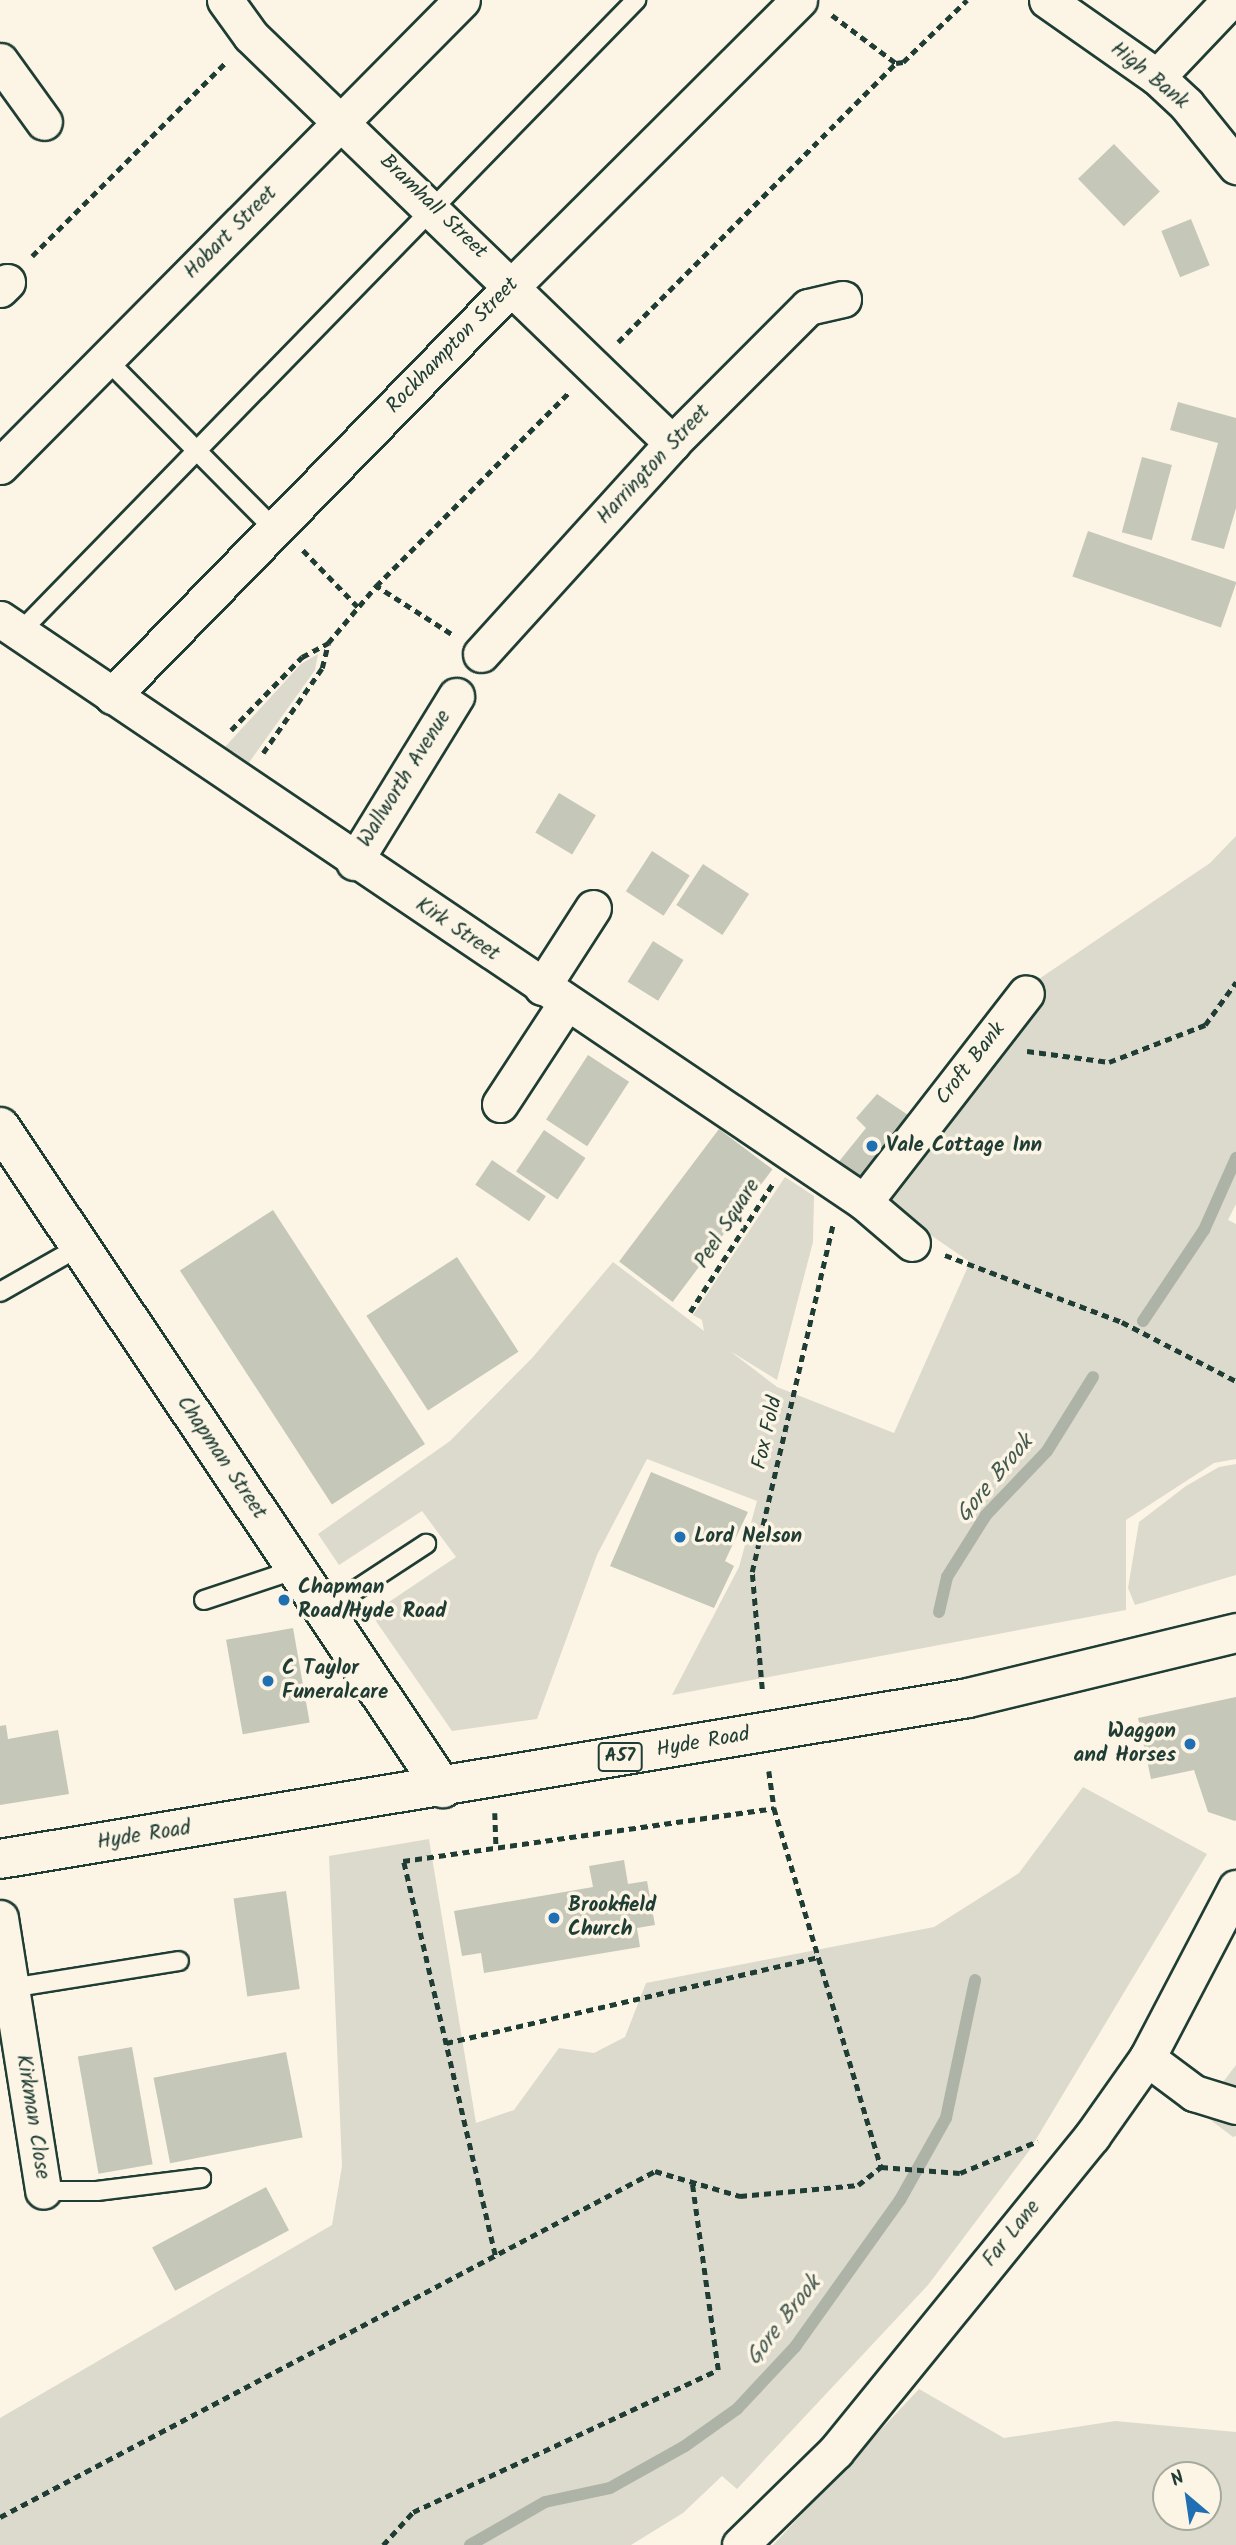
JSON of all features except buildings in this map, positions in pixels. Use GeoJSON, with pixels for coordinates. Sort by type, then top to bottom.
{"type":"FeatureCollection","features":[{"type":"Feature","properties":{"kind":"main road","name":"Chapman Street"},"geometry":{"type":"LineString","coordinates":[[0,1127],[443,1787]]}},
{"type":"Feature","properties":{"kind":"main road","name":"Hyde Road"},"geometry":{"type":"LineString","coordinates":[[0,1859],[968,1698],[1236,1633]]}},
{"type":"Feature","properties":{"kind":"street","name":"Bramhall Street"},"geometry":{"type":"LineString","coordinates":[[225,0],[251,36],[434,208],[672,443]]}},
{"type":"Feature","properties":{"kind":"street","name":"Hobart Street"},"geometry":{"type":"LineString","coordinates":[[0,466],[462,0]]}},
{"type":"Feature","properties":{"kind":"street","name":"High Bank"},"geometry":{"type":"LineString","coordinates":[[1047,0],[1157,77],[1186,104],[1236,166]]}},
{"type":"Feature","properties":{"kind":"street"},"geometry":{"type":"LineString","coordinates":[[1157,77],[1230,0]]}},
{"type":"Feature","properties":{"kind":"street","name":"Rockhampton Street"},"geometry":{"type":"LineString","coordinates":[[112,696],[513,285],[798,1]]}},
{"type":"Feature","properties":{"kind":"street"},"geometry":{"type":"LineString","coordinates":[[0,61],[44,122]]}},
{"type":"Feature","properties":{"kind":"street","name":"Harrington Street"},"geometry":{"type":"LineString","coordinates":[[481,654],[672,443],[808,307],[843,299]]}},
{"type":"Feature","properties":{"kind":"street","name":"Kirk Street"},"geometry":{"type":"LineString","coordinates":[[10,626],[354,862],[853,1194],[912,1243]]}},
{"type":"Feature","properties":{"kind":"street","name":"Wallworth Avenue"},"geometry":{"type":"LineString","coordinates":[[354,862],[456,696]]}},
{"type":"Feature","properties":{"kind":"street"},"geometry":{"type":"LineString","coordinates":[[500,1104],[593,908]]}},
{"type":"Feature","properties":{"kind":"street","name":"Croft Bank"},"geometry":{"type":"LineString","coordinates":[[853,1194],[985,1045],[1026,993]]}},
{"type":"Feature","properties":{"kind":"street","name":"Far Lane"},"geometry":{"type":"LineString","coordinates":[[740,2545],[836,2451],[1092,2136],[1147,2058],[1236,1888]]}},
{"type":"Feature","properties":{"kind":"street","name":"Kirkman Close"},"geometry":{"type":"LineString","coordinates":[[0,1918],[43,2191]]}},
{"type":"Feature","properties":{"kind":"street"},"geometry":{"type":"LineString","coordinates":[[1147,2058],[1194,2093],[1236,2106]]}},
{"type":"Feature","properties":{"kind":"lane"},"geometry":{"type":"LineString","coordinates":[[10,626],[197,451],[636,0]]}},
{"type":"Feature","properties":{"kind":"lane"},"geometry":{"type":"LineString","coordinates":[[106,359],[274,529]]}},
{"type":"Feature","properties":{"kind":"lane"},"geometry":{"type":"LineString","coordinates":[[0,1292],[79,1247]]}},
{"type":"Feature","properties":{"kind":"lane"},"geometry":{"type":"LineString","coordinates":[[325,1610],[426,1544]]}},
{"type":"Feature","properties":{"kind":"lane"},"geometry":{"type":"LineString","coordinates":[[204,1600],[297,1569]]}},
{"type":"Feature","properties":{"kind":"lane"},"geometry":{"type":"LineString","coordinates":[[11,1988],[179,1961]]}},
{"type":"Feature","properties":{"kind":"lane"},"geometry":{"type":"LineString","coordinates":[[43,2191],[97,2191],[201,2178]]}},
{"type":"Feature","properties":{"kind":"path"},"geometry":{"type":"LineString","coordinates":[[798,1],[821,6],[896,63],[903,62],[967,0]]}},
{"type":"Feature","properties":{"kind":"path"},"geometry":{"type":"LineString","coordinates":[[3,285],[251,36]]}},
{"type":"Feature","properties":{"kind":"path"},"geometry":{"type":"LineString","coordinates":[[274,529],[302,549],[358,607]]}},
{"type":"Feature","properties":{"kind":"path"},"geometry":{"type":"LineString","coordinates":[[207,761],[247,709],[302,657],[328,643],[376,586]]}},
{"type":"Feature","properties":{"kind":"path"},"geometry":{"type":"LineString","coordinates":[[241,784],[321,668],[328,643]]}},
{"type":"Feature","properties":{"kind":"path"},"geometry":{"type":"LineString","coordinates":[[985,1045],[1109,1062],[1205,1025],[1236,982]]}},
{"type":"Feature","properties":{"kind":"path","name":"Peel Square"},"geometry":{"type":"LineString","coordinates":[[690,1312],[792,1154]]}},
{"type":"Feature","properties":{"kind":"path","name":"Fox Fold"},"geometry":{"type":"LineString","coordinates":[[762,1689],[752,1572],[853,1194]]}},
{"type":"Feature","properties":{"kind":"path"},"geometry":{"type":"LineString","coordinates":[[912,1243],[1122,1322],[1236,1381]]}},
{"type":"Feature","properties":{"kind":"path"},"geometry":{"type":"LineString","coordinates":[[769,1769],[774,1808],[881,2167]]}},
{"type":"Feature","properties":{"kind":"path"},"geometry":{"type":"LineString","coordinates":[[495,2255],[403,1861],[774,1808]]}},
{"type":"Feature","properties":{"kind":"path"},"geometry":{"type":"LineString","coordinates":[[495,1813],[496,1848]]}},
{"type":"Feature","properties":{"kind":"path"},"geometry":{"type":"LineString","coordinates":[[446,2043],[818,1957]]}},
{"type":"Feature","properties":{"kind":"path"},"geometry":{"type":"LineString","coordinates":[[0,2517],[655,2171],[740,2196],[858,2185],[881,2167],[960,2173]]}},
{"type":"Feature","properties":{"kind":"path"},"geometry":{"type":"LineString","coordinates":[[383,2545],[413,2512],[718,2370],[692,2182]]}},
{"type":"Feature","properties":{"kind":"shaded area"},"geometry":{"type":"Polygon","coordinates":[[[318,654],[315,670],[248,764],[224,748],[301,664],[318,654]]]}},
{"type":"Feature","properties":{"kind":"shaded area"},"geometry":{"type":"Polygon","coordinates":[[[1236,836],[1236,1204],[1228,1220],[1236,1224],[1236,1459],[1214,1463],[1126,1520],[1126,1610],[672,1695],[739,1567],[757,1501],[647,1459],[597,1555],[537,1719],[452,1731],[371,1614],[456,1557],[422,1511],[339,1565],[318,1534],[450,1441],[533,1357],[613,1262],[704,1331],[702,1320],[693,1315],[785,1177],[814,1196],[813,1242],[777,1380],[730,1351],[777,1387],[894,1433],[970,1262],[884,1203],[1036,981],[1210,863],[1236,836]]]}},
{"type":"Feature","properties":{"kind":"shaded area"},"geometry":{"type":"Polygon","coordinates":[[[1236,1464],[1236,1575],[1135,1605],[1128,1588],[1139,1522],[1186,1486],[1219,1467],[1236,1464]]]}},
{"type":"Feature","properties":{"kind":"shaded area"},"geometry":{"type":"Polygon","coordinates":[[[1083,1787],[1207,1854],[1029,2151],[928,2285],[737,2489],[722,2476],[683,2513],[631,2545],[0,2545],[0,2418],[332,2225],[342,2166],[329,1856],[429,1839],[476,2123],[514,2110],[559,2048],[594,2053],[625,2037],[646,1983],[934,1927],[1019,1873],[1083,1787]]]}},
{"type":"Feature","properties":{"kind":"shaded area"},"geometry":{"type":"Polygon","coordinates":[[[1236,2065],[1236,2136],[1233,2137],[1200,2112],[1236,2065]]]}},
{"type":"Feature","properties":{"kind":"shaded area"},"geometry":{"type":"Polygon","coordinates":[[[919,2389],[1004,2438],[1115,2421],[1236,2432],[1236,2545],[773,2545],[919,2389]]]}},
{"type":"Feature","properties":{"kind":"waterway","name":"Gore Brook"},"geometry":{"type":"LineString","coordinates":[[1143,1321],[1204,1230],[1236,1158]]}},
{"type":"Feature","properties":{"kind":"waterway","name":"Gore Brook"},"geometry":{"type":"LineString","coordinates":[[939,1612],[947,1577],[986,1515],[1047,1451],[1093,1377]]}},
{"type":"Feature","properties":{"kind":"waterway","name":"Gore Brook"},"geometry":{"type":"LineString","coordinates":[[470,2545],[545,2502],[610,2488],[685,2446],[737,2409],[795,2347],[900,2200],[946,2118],[975,1980]]}},
{"type":"Feature","properties":{"kind":"place","name":"Vale Cottage Inn"},"geometry":{"type":"Point","coordinates":[872,1146]}},
{"type":"Feature","properties":{"kind":"place","name":"Lord Nelson"},"geometry":{"type":"Point","coordinates":[680,1537]}},
{"type":"Feature","properties":{"kind":"place","name":"Chapman Road/Hyde Road"},"geometry":{"type":"Point","coordinates":[284,1600]}},
{"type":"Feature","properties":{"kind":"place","name":"C Taylor Funeralcare"},"geometry":{"type":"Point","coordinates":[268,1681]}},
{"type":"Feature","properties":{"kind":"place","name":"Waggon and Horses"},"geometry":{"type":"Point","coordinates":[1190,1744]}},
{"type":"Feature","properties":{"kind":"place","name":"Brookfield Church"},"geometry":{"type":"Point","coordinates":[554,1918]}}]}
